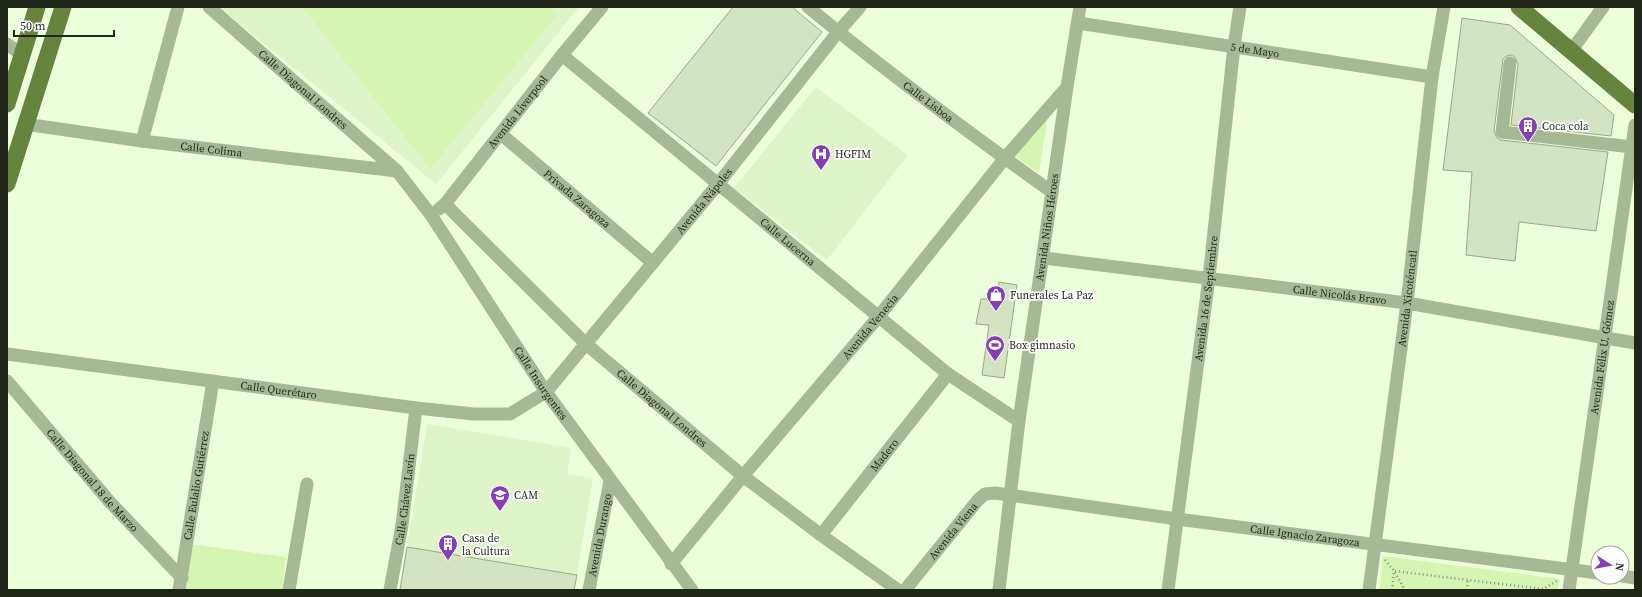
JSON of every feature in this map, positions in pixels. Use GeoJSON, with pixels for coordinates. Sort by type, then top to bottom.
{"type":"FeatureCollection","features":[{"type":"Feature","properties":{"kind":"main road"},"geometry":{"type":"LineString","coordinates":[[7,104],[37,7]]}},
{"type":"Feature","properties":{"kind":"main road"},"geometry":{"type":"LineString","coordinates":[[7,184],[63,7]]}},
{"type":"Feature","properties":{"kind":"main road"},"geometry":{"type":"LineString","coordinates":[[1519,7],[1572,50],[1635,105]]}},
{"type":"Feature","properties":{"kind":"street"},"geometry":{"type":"LineString","coordinates":[[142,142],[178,7]]}},
{"type":"Feature","properties":{"kind":"street","name":"Calle Diagonal Londres"},"geometry":{"type":"LineString","coordinates":[[209,7],[397,172]]}},
{"type":"Feature","properties":{"kind":"street","name":"Avenida Liverpool"},"geometry":{"type":"LineString","coordinates":[[431,216],[445,204],[562,55],[602,7]]}},
{"type":"Feature","properties":{"kind":"street","name":"Calle Lisboa"},"geometry":{"type":"LineString","coordinates":[[808,7],[838,32],[1052,192]]}},
{"type":"Feature","properties":{"kind":"street","name":"Avenida Nápoles"},"geometry":{"type":"LineString","coordinates":[[546,392],[718,184],[838,32],[860,7]]}},
{"type":"Feature","properties":{"kind":"street","name":"Avenida Niños Héroes"},"geometry":{"type":"LineString","coordinates":[[999,590],[1019,421],[1080,7]]}},
{"type":"Feature","properties":{"kind":"street","name":"Avenida 16 de Septiembre"},"geometry":{"type":"LineString","coordinates":[[1168,590],[1209,278],[1234,46],[1240,7]]}},
{"type":"Feature","properties":{"kind":"street","name":"Avenida Xicoténcatl"},"geometry":{"type":"LineString","coordinates":[[1369,590],[1407,303],[1432,77],[1444,7]]}},
{"type":"Feature","properties":{"kind":"street"},"geometry":{"type":"LineString","coordinates":[[1572,50],[1603,7]]}},
{"type":"Feature","properties":{"kind":"street","name":"5 de Mayo"},"geometry":{"type":"LineString","coordinates":[[1078,23],[1432,77]]}},
{"type":"Feature","properties":{"kind":"street"},"geometry":{"type":"LineString","coordinates":[[7,44],[22,55]]}},
{"type":"Feature","properties":{"kind":"street","name":"Calle Lucerna"},"geometry":{"type":"LineString","coordinates":[[562,55],[948,374],[1019,421]]}},
{"type":"Feature","properties":{"kind":"street"},"geometry":{"type":"LineString","coordinates":[[1510,63],[1502,132],[1632,147]]}},
{"type":"Feature","properties":{"kind":"street","name":"Avenida Venecia"},"geometry":{"type":"LineString","coordinates":[[671,564],[743,476],[879,316],[1005,158],[1067,87]]}},
{"type":"Feature","properties":{"kind":"street","name":"Calle Colima"},"geometry":{"type":"LineString","coordinates":[[25,124],[142,142],[397,172]]}},
{"type":"Feature","properties":{"kind":"street","name":"Avenida Félix U. Gómez"},"geometry":{"type":"LineString","coordinates":[[1569,590],[1635,125]]}},
{"type":"Feature","properties":{"kind":"street","name":"Privada Zaragoza"},"geometry":{"type":"LineString","coordinates":[[501,134],[653,263]]}},
{"type":"Feature","properties":{"kind":"street","name":"Calle Insurgentes"},"geometry":{"type":"LineString","coordinates":[[397,172],[431,216],[546,392],[671,564],[692,590]]}},
{"type":"Feature","properties":{"kind":"street","name":"Calle Diagonal Londres"},"geometry":{"type":"LineString","coordinates":[[445,204],[586,344],[743,476],[821,535],[898,590]]}},
{"type":"Feature","properties":{"kind":"street","name":"Calle Nicolás Bravo"},"geometry":{"type":"LineString","coordinates":[[1044,258],[1407,303],[1604,339],[1635,343]]}},
{"type":"Feature","properties":{"kind":"street","name":"Calle Querétaro"},"geometry":{"type":"LineString","coordinates":[[7,354],[416,408],[474,414],[510,414],[546,392]]}},
{"type":"Feature","properties":{"kind":"street","name":"Madero"},"geometry":{"type":"LineString","coordinates":[[821,535],[948,374]]}},
{"type":"Feature","properties":{"kind":"street","name":"Calle Diagonal 18 de Marzo"},"geometry":{"type":"LineString","coordinates":[[7,380],[181,584]]}},
{"type":"Feature","properties":{"kind":"street","name":"Calle Eulalio Gutiérrez"},"geometry":{"type":"LineString","coordinates":[[181,584],[213,381]]}},
{"type":"Feature","properties":{"kind":"street","name":"Calle Chávez Lavín"},"geometry":{"type":"LineString","coordinates":[[390,590],[402,524],[416,408]]}},
{"type":"Feature","properties":{"kind":"street","name":"Avenida Durango"},"geometry":{"type":"LineString","coordinates":[[589,590],[610,480]]}},
{"type":"Feature","properties":{"kind":"street"},"geometry":{"type":"LineString","coordinates":[[289,590],[307,484]]}},
{"type":"Feature","properties":{"kind":"street","name":"Avenida Viena"},"geometry":{"type":"LineString","coordinates":[[906,590],[978,500],[985,494],[996,493],[1011,495]]}},
{"type":"Feature","properties":{"kind":"street","name":"Calle Ignacio Zaragoza"},"geometry":{"type":"LineString","coordinates":[[1011,495],[1177,519],[1590,572]]}},
{"type":"Feature","properties":{"kind":"path"},"geometry":{"type":"LineString","coordinates":[[1394,571],[1543,590]]}},
{"type":"Feature","properties":{"kind":"path"},"geometry":{"type":"LineString","coordinates":[[1392,590],[1394,571]]}},
{"type":"Feature","properties":{"kind":"path"},"geometry":{"type":"LineString","coordinates":[[1394,571],[1405,590]]}},
{"type":"Feature","properties":{"kind":"path"},"geometry":{"type":"LineString","coordinates":[[1467,590],[1468,580]]}},
{"type":"Feature","properties":{"kind":"path"},"geometry":{"type":"LineString","coordinates":[[1513,585],[1516,590]]}},
{"type":"Feature","properties":{"kind":"shaded area"},"geometry":{"type":"Polygon","coordinates":[[[219,7],[579,7],[436,184],[219,7]]]}},
{"type":"Feature","properties":{"kind":"shaded area"},"geometry":{"type":"Polygon","coordinates":[[[302,7],[551,7],[558,14],[430,169],[302,7]]]}},
{"type":"Feature","properties":{"kind":"shaded area","name":"HGFIM"},"geometry":{"type":"Polygon","coordinates":[[[816,87],[908,155],[827,260],[734,188],[816,87]]]}},
{"type":"Feature","properties":{"kind":"shaded area"},"geometry":{"type":"Polygon","coordinates":[[[1048,115],[1039,173],[1014,156],[1048,115]]]}},
{"type":"Feature","properties":{"kind":"shaded area","name":"CAM"},"geometry":{"type":"Polygon","coordinates":[[[427,424],[571,448],[567,474],[593,478],[577,575],[407,547],[427,424]]]}},
{"type":"Feature","properties":{"kind":"shaded area"},"geometry":{"type":"Polygon","coordinates":[[[190,544],[286,557],[282,590],[180,590],[190,544]]]}},
{"type":"Feature","properties":{"kind":"shaded area"},"geometry":{"type":"Polygon","coordinates":[[[1383,556],[1560,579],[1558,590],[1379,590],[1383,556]]]}},
{"type":"Feature","properties":{"kind":"building"},"geometry":{"type":"Polygon","coordinates":[[[733,7],[792,7],[822,32],[716,166],[648,113],[733,7]]]}},
{"type":"Feature","properties":{"kind":"building","name":"Coca cola"},"geometry":{"type":"Polygon","coordinates":[[[1462,18],[1510,25],[1614,115],[1611,136],[1511,125],[1518,64],[1515,57],[1511,55],[1503,59],[1494,131],[1497,138],[1501,140],[1608,152],[1596,231],[1519,222],[1515,261],[1466,255],[1472,172],[1443,170],[1462,18]]]}},
{"type":"Feature","properties":{"kind":"building"},"geometry":{"type":"Polygon","coordinates":[[[999,282],[1017,285],[1004,378],[982,375],[989,325],[976,324],[981,299],[997,299],[999,282]]]}},
{"type":"Feature","properties":{"kind":"building","name":"Casa de la Cultura"},"geometry":{"type":"Polygon","coordinates":[[[407,547],[577,575],[574,590],[400,590],[407,547]]]}},
{"type":"Feature","properties":{"kind":"place","name":"Coca cola"},"geometry":{"type":"Point","coordinates":[1528,143]}},
{"type":"Feature","properties":{"kind":"place","name":"HGFIM"},"geometry":{"type":"Point","coordinates":[821,171]}},
{"type":"Feature","properties":{"kind":"place","name":"Funerales La Paz"},"geometry":{"type":"Point","coordinates":[996,312]}},
{"type":"Feature","properties":{"kind":"place","name":"Box gimnasio"},"geometry":{"type":"Point","coordinates":[995,362]}},
{"type":"Feature","properties":{"kind":"place","name":"CAM"},"geometry":{"type":"Point","coordinates":[500,512]}},
{"type":"Feature","properties":{"kind":"place","name":"Casa de la Cultura"},"geometry":{"type":"Point","coordinates":[448,561]}}]}
